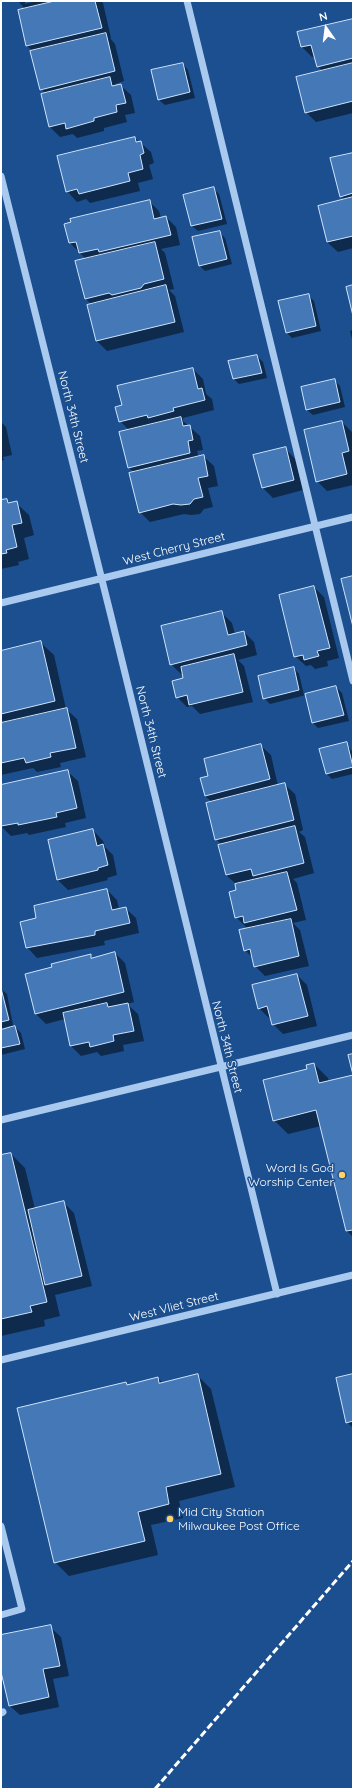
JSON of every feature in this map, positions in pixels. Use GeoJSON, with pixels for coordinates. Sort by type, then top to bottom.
{"type":"FeatureCollection","features":[{"type":"Feature","properties":{"kind":"street"},"geometry":{"type":"LineString","coordinates":[[187,1],[353,681]]}},
{"type":"Feature","properties":{"kind":"street","name":"North 34th Street"},"geometry":{"type":"LineString","coordinates":[[1,176],[102,578],[277,1294]]}},
{"type":"Feature","properties":{"kind":"street","name":"West Cherry Street"},"geometry":{"type":"LineString","coordinates":[[1,603],[353,517]]}},
{"type":"Feature","properties":{"kind":"street"},"geometry":{"type":"LineString","coordinates":[[1,1120],[353,1035]]}},
{"type":"Feature","properties":{"kind":"street","name":"West Vliet Street"},"geometry":{"type":"LineString","coordinates":[[1,1360],[353,1275]]}},
{"type":"Feature","properties":{"kind":"street"},"geometry":{"type":"LineString","coordinates":[[1,1526],[22,1609],[1,1615]]}},
{"type":"Feature","properties":{"kind":"building"},"geometry":{"type":"Polygon","coordinates":[[[55,1],[95,1],[102,28],[26,46],[18,10],[55,1]]]}},
{"type":"Feature","properties":{"kind":"building"},"geometry":{"type":"Polygon","coordinates":[[[353,19],[353,58],[317,67],[311,45],[301,47],[297,32],[353,19]]]}},
{"type":"Feature","properties":{"kind":"building"},"geometry":{"type":"Polygon","coordinates":[[[106,33],[115,71],[40,90],[30,51],[106,33]]]}},
{"type":"Feature","properties":{"kind":"building"},"geometry":{"type":"Polygon","coordinates":[[[183,63],[190,92],[158,100],[151,70],[183,63]]]}},
{"type":"Feature","properties":{"kind":"building"},"geometry":{"type":"Polygon","coordinates":[[[353,63],[353,101],[305,113],[296,77],[353,63]]]}},
{"type":"Feature","properties":{"kind":"building"},"geometry":{"type":"Polygon","coordinates":[[[110,77],[112,86],[121,84],[126,103],[116,105],[117,112],[94,118],[94,121],[66,129],[65,123],[49,127],[41,94],[110,77]]]}},
{"type":"Feature","properties":{"kind":"building"},"geometry":{"type":"Polygon","coordinates":[[[135,137],[136,142],[141,141],[144,153],[140,155],[143,169],[128,173],[130,181],[79,194],[77,189],[66,192],[57,156],[135,137]]]}},
{"type":"Feature","properties":{"kind":"building"},"geometry":{"type":"Polygon","coordinates":[[[353,153],[353,193],[340,197],[330,158],[353,153]]]}},
{"type":"Feature","properties":{"kind":"building"},"geometry":{"type":"Polygon","coordinates":[[[214,187],[222,219],[191,226],[183,195],[214,187]]]}},
{"type":"Feature","properties":{"kind":"building"},"geometry":{"type":"Polygon","coordinates":[[[353,197],[353,236],[327,242],[318,206],[353,197]]]}},
{"type":"Feature","properties":{"kind":"building"},"geometry":{"type":"Polygon","coordinates":[[[150,200],[154,219],[166,216],[171,235],[99,252],[98,249],[79,253],[76,242],[69,243],[64,224],[71,222],[70,219],[150,200]]]}},
{"type":"Feature","properties":{"kind":"building"},"geometry":{"type":"Polygon","coordinates":[[[220,231],[227,259],[199,266],[192,237],[220,231]]]}},
{"type":"Feature","properties":{"kind":"building"},"geometry":{"type":"Polygon","coordinates":[[[155,242],[164,279],[144,284],[141,288],[112,295],[109,293],[85,299],[75,261],[155,242]]]}},
{"type":"Feature","properties":{"kind":"building"},"geometry":{"type":"Polygon","coordinates":[[[166,285],[175,322],[96,341],[87,305],[166,285]]]}},
{"type":"Feature","properties":{"kind":"building"},"geometry":{"type":"Polygon","coordinates":[[[353,285],[353,316],[346,287],[353,285]]]}},
{"type":"Feature","properties":{"kind":"building"},"geometry":{"type":"Polygon","coordinates":[[[309,294],[316,326],[286,333],[278,301],[309,294]]]}},
{"type":"Feature","properties":{"kind":"building"},"geometry":{"type":"Polygon","coordinates":[[[257,355],[262,373],[233,379],[228,361],[257,355]]]}},
{"type":"Feature","properties":{"kind":"building"},"geometry":{"type":"Polygon","coordinates":[[[193,368],[198,389],[202,388],[205,400],[173,408],[174,411],[148,418],[147,415],[119,422],[115,407],[122,405],[117,386],[193,368]]]}},
{"type":"Feature","properties":{"kind":"building"},"geometry":{"type":"Polygon","coordinates":[[[335,379],[340,402],[306,410],[301,387],[335,379]]]}},
{"type":"Feature","properties":{"kind":"building"},"geometry":{"type":"Polygon","coordinates":[[[181,417],[183,426],[190,425],[193,440],[188,441],[190,453],[128,468],[119,432],[181,417]]]}},
{"type":"Feature","properties":{"kind":"building"},"geometry":{"type":"Polygon","coordinates":[[[342,421],[349,451],[342,453],[347,474],[316,482],[304,430],[342,421]]]}},
{"type":"Feature","properties":{"kind":"building"},"geometry":{"type":"Polygon","coordinates":[[[286,447],[294,480],[262,488],[253,455],[286,447]]]}},
{"type":"Feature","properties":{"kind":"building"},"geometry":{"type":"Polygon","coordinates":[[[204,455],[208,476],[198,478],[203,497],[194,499],[190,504],[173,504],[139,513],[129,473],[204,455]]]}},
{"type":"Feature","properties":{"kind":"building"},"geometry":{"type":"Polygon","coordinates":[[[7,499],[8,503],[17,501],[22,523],[12,525],[17,547],[6,550],[7,553],[1,554],[1,500],[7,499]]]}},
{"type":"Feature","properties":{"kind":"building"},"geometry":{"type":"Polygon","coordinates":[[[353,576],[353,627],[341,579],[353,576]]]}},
{"type":"Feature","properties":{"kind":"building"},"geometry":{"type":"Polygon","coordinates":[[[314,586],[330,648],[317,651],[319,656],[304,660],[303,655],[294,657],[279,595],[314,586]]]}},
{"type":"Feature","properties":{"kind":"building"},"geometry":{"type":"Polygon","coordinates":[[[222,611],[228,635],[244,631],[247,645],[170,665],[161,626],[222,611]]]}},
{"type":"Feature","properties":{"kind":"building"},"geometry":{"type":"Polygon","coordinates":[[[41,641],[55,701],[1,714],[1,651],[41,641]]]}},
{"type":"Feature","properties":{"kind":"building"},"geometry":{"type":"Polygon","coordinates":[[[234,654],[243,692],[189,705],[187,695],[176,698],[172,681],[183,678],[181,667],[234,654]]]}},
{"type":"Feature","properties":{"kind":"building"},"geometry":{"type":"Polygon","coordinates":[[[294,667],[299,690],[263,699],[258,676],[294,667]]]}},
{"type":"Feature","properties":{"kind":"building"},"geometry":{"type":"Polygon","coordinates":[[[336,686],[344,715],[312,723],[305,694],[336,686]]]}},
{"type":"Feature","properties":{"kind":"building"},"geometry":{"type":"Polygon","coordinates":[[[67,708],[76,748],[50,753],[51,757],[26,763],[24,758],[1,763],[1,723],[67,708]]]}},
{"type":"Feature","properties":{"kind":"building"},"geometry":{"type":"Polygon","coordinates":[[[347,742],[353,767],[326,774],[319,749],[347,742]]]}},
{"type":"Feature","properties":{"kind":"building"},"geometry":{"type":"Polygon","coordinates":[[[261,744],[270,779],[205,796],[200,778],[208,776],[204,759],[261,744]]]}},
{"type":"Feature","properties":{"kind":"building"},"geometry":{"type":"Polygon","coordinates":[[[68,770],[77,808],[56,813],[57,817],[18,825],[18,823],[1,826],[1,785],[68,770]]]}},
{"type":"Feature","properties":{"kind":"building"},"geometry":{"type":"Polygon","coordinates":[[[285,783],[294,820],[215,840],[206,803],[285,783]]]}},
{"type":"Feature","properties":{"kind":"building"},"geometry":{"type":"Polygon","coordinates":[[[295,826],[304,863],[253,876],[251,869],[226,875],[218,845],[295,826]]]}},
{"type":"Feature","properties":{"kind":"building"},"geometry":{"type":"Polygon","coordinates":[[[93,829],[97,846],[103,844],[108,865],[98,868],[98,870],[57,880],[48,840],[93,829]]]}},
{"type":"Feature","properties":{"kind":"building"},"geometry":{"type":"Polygon","coordinates":[[[287,872],[297,910],[244,923],[243,916],[235,918],[229,892],[236,890],[235,884],[287,872]]]}},
{"type":"Feature","properties":{"kind":"building"},"geometry":{"type":"Polygon","coordinates":[[[107,889],[112,910],[126,907],[130,923],[95,931],[95,935],[26,948],[20,922],[36,918],[34,906],[107,889]]]}},
{"type":"Feature","properties":{"kind":"building"},"geometry":{"type":"Polygon","coordinates":[[[291,919],[299,956],[254,967],[250,949],[244,951],[239,930],[291,919]]]}},
{"type":"Feature","properties":{"kind":"building"},"geometry":{"type":"Polygon","coordinates":[[[115,952],[124,992],[35,1014],[25,974],[52,967],[51,964],[91,954],[91,958],[115,952]]]}},
{"type":"Feature","properties":{"kind":"building"},"geometry":{"type":"Polygon","coordinates":[[[297,974],[308,1016],[272,1025],[267,1006],[258,1009],[252,985],[297,974]]]}},
{"type":"Feature","properties":{"kind":"building"},"geometry":{"type":"Polygon","coordinates":[[[1,988],[9,1020],[1,1022],[1,988]]]}},
{"type":"Feature","properties":{"kind":"building"},"geometry":{"type":"Polygon","coordinates":[[[107,1003],[108,1007],[128,1003],[134,1031],[113,1035],[114,1041],[90,1047],[89,1042],[70,1046],[63,1013],[107,1003]]]}},
{"type":"Feature","properties":{"kind":"building"},"geometry":{"type":"Polygon","coordinates":[[[15,1026],[20,1044],[1,1048],[1,1030],[15,1026]]]}},
{"type":"Feature","properties":{"kind":"building"},"geometry":{"type":"Polygon","coordinates":[[[353,1054],[353,1075],[348,1055],[353,1054]]]}},
{"type":"Feature","properties":{"kind":"building","name":"Word Is God Worship Center"},"geometry":{"type":"Polygon","coordinates":[[[314,1063],[319,1083],[353,1075],[353,1230],[346,1231],[316,1110],[273,1121],[263,1080],[307,1069],[306,1065],[314,1063]]]}},
{"type":"Feature","properties":{"kind":"building"},"geometry":{"type":"Polygon","coordinates":[[[11,1153],[47,1302],[30,1306],[32,1312],[1,1319],[1,1155],[11,1153]]]}},
{"type":"Feature","properties":{"kind":"building"},"geometry":{"type":"Polygon","coordinates":[[[64,1201],[82,1276],[45,1285],[28,1210],[64,1201]]]}},
{"type":"Feature","properties":{"kind":"building"},"geometry":{"type":"Polygon","coordinates":[[[198,1374],[221,1474],[166,1487],[169,1504],[138,1512],[145,1541],[54,1563],[17,1408],[126,1382],[127,1385],[158,1377],[159,1383],[198,1374]]]}},
{"type":"Feature","properties":{"kind":"building"},"geometry":{"type":"Polygon","coordinates":[[[353,1374],[353,1421],[346,1423],[336,1378],[353,1374]]]}},
{"type":"Feature","properties":{"kind":"building"},"geometry":{"type":"Polygon","coordinates":[[[51,1625],[60,1666],[43,1669],[49,1697],[9,1706],[1,1672],[1,1635],[51,1625]]]}},
{"type":"Feature","properties":{"kind":"railway"},"geometry":{"type":"LineString","coordinates":[[155,1789],[353,1561]]}},
{"type":"Feature","properties":{"kind":"place","name":"Word Is God Worship Center"},"geometry":{"type":"Point","coordinates":[342,1175]}},
{"type":"Feature","properties":{"kind":"place","name":"Mid City Station Milwaukee Post Office"},"geometry":{"type":"Point","coordinates":[170,1519]}}]}
